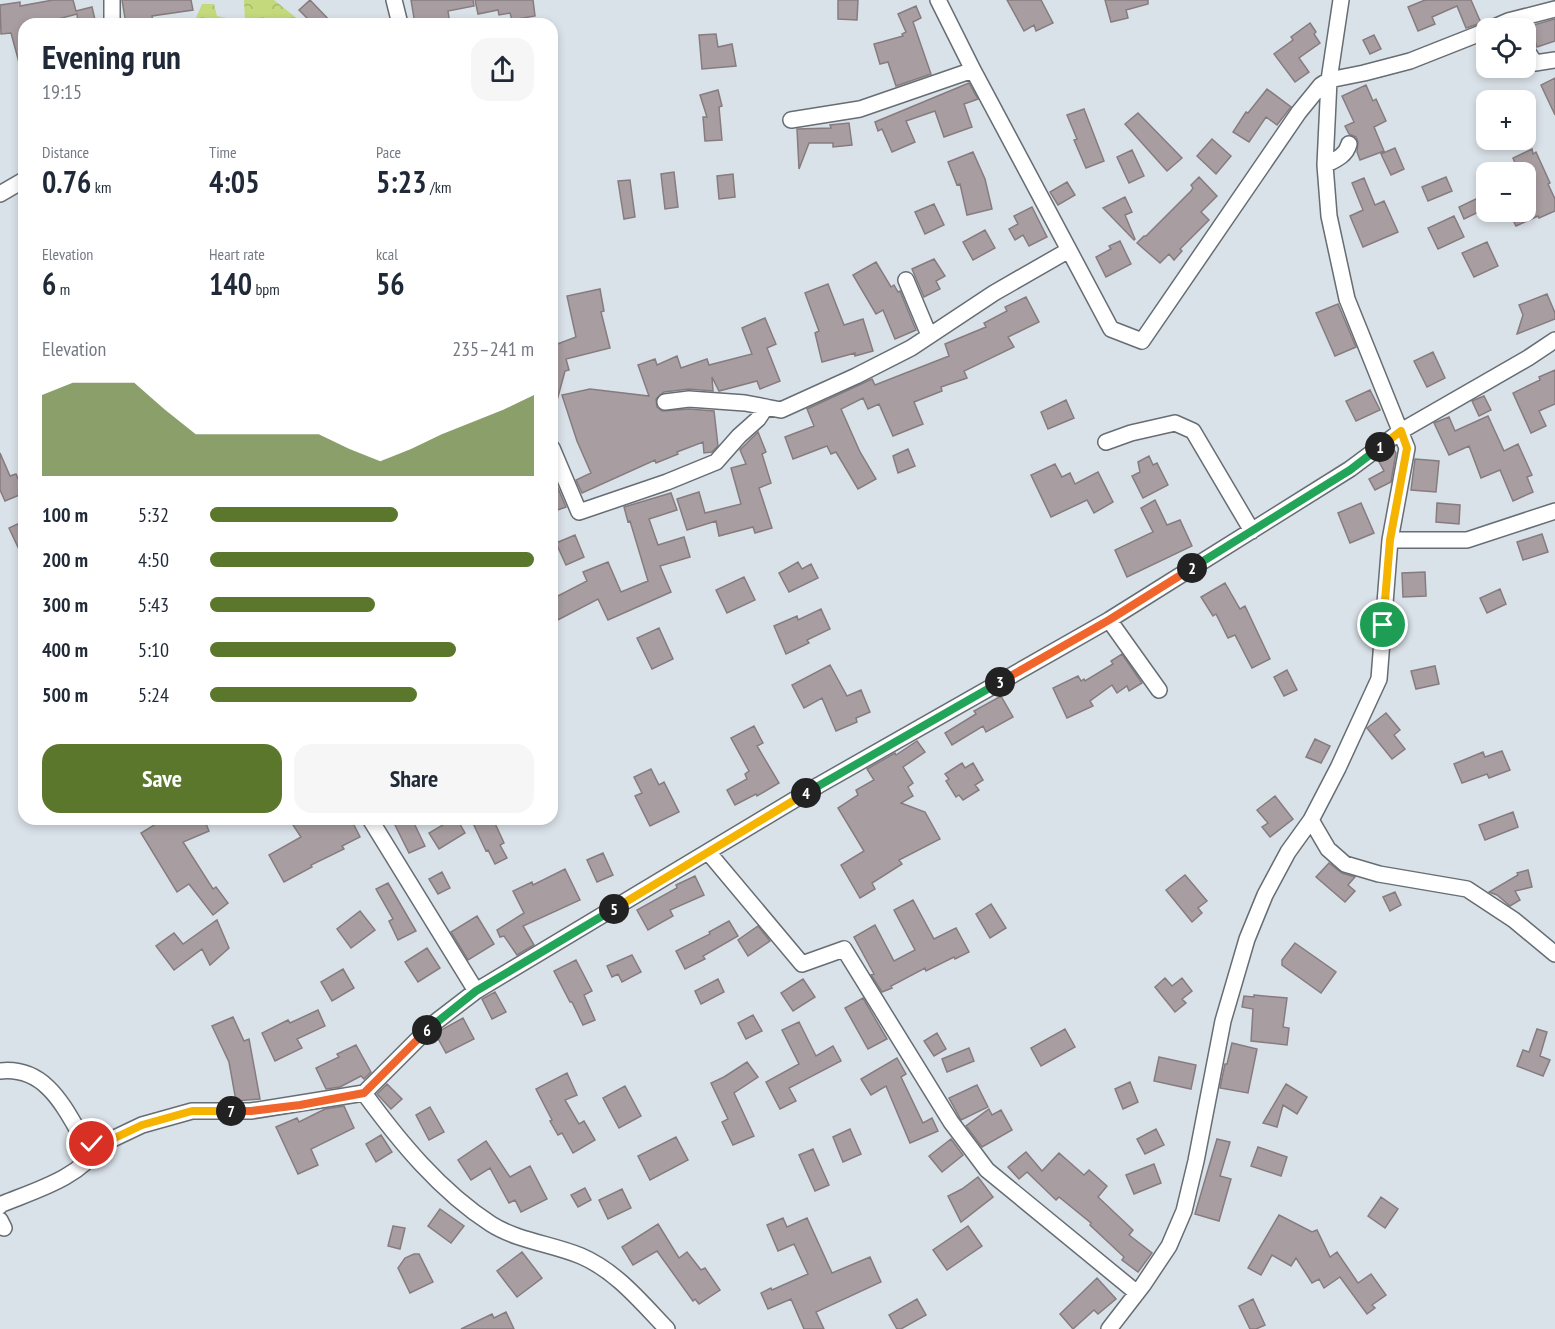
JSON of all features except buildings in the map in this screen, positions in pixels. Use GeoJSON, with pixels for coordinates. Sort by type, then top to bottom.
{"type":"FeatureCollection","features":[{"type":"Feature","properties":{"kind":"street"},"geometry":{"type":"LineString","coordinates":[[112,0],[112,18]]}},
{"type":"Feature","properties":{"kind":"street"},"geometry":{"type":"LineString","coordinates":[[394,0],[398,18]]}},
{"type":"Feature","properties":{"kind":"street"},"geometry":{"type":"LineString","coordinates":[[938,0],[1111,329],[1142,341],[1299,112],[1321,84],[1329,80],[1364,74],[1410,61],[1476,35]]}},
{"type":"Feature","properties":{"kind":"street"},"geometry":{"type":"LineString","coordinates":[[1109,1329],[1169,1246],[1184,1211],[1223,1022],[1246,939],[1265,895],[1288,852],[1311,820],[1338,768],[1379,679],[1390,540],[1407,448],[1347,299],[1329,216],[1325,165],[1329,80],[1341,0]]}},
{"type":"Feature","properties":{"kind":"street"},"geometry":{"type":"LineString","coordinates":[[1530,18],[1555,9]]}},
{"type":"Feature","properties":{"kind":"street"},"geometry":{"type":"LineString","coordinates":[[1536,63],[1555,60]]}},
{"type":"Feature","properties":{"kind":"street"},"geometry":{"type":"LineString","coordinates":[[791,120],[860,109],[973,70]]}},
{"type":"Feature","properties":{"kind":"street"},"geometry":{"type":"LineString","coordinates":[[1325,165],[1338,159],[1347,150],[1349,144]]}},
{"type":"Feature","properties":{"kind":"street"},"geometry":{"type":"LineString","coordinates":[[0,194],[18,184]]}},
{"type":"Feature","properties":{"kind":"street"},"geometry":{"type":"LineString","coordinates":[[665,402],[689,399],[745,403],[781,410],[856,376],[910,348],[994,292],[1069,250]]}},
{"type":"Feature","properties":{"kind":"street"},"geometry":{"type":"LineString","coordinates":[[906,280],[929,335]]}},
{"type":"Feature","properties":{"kind":"street"},"geometry":{"type":"LineString","coordinates":[[0,1206],[65,1179],[93,1157],[102,1144],[142,1125],[192,1111],[251,1111],[364,1093],[433,1024],[476,991],[819,785],[1109,620],[1350,470],[1401,431],[1555,340]]}},
{"type":"Feature","properties":{"kind":"street"},"geometry":{"type":"LineString","coordinates":[[558,462],[579,513],[716,462],[758,419],[766,407]]}},
{"type":"Feature","properties":{"kind":"street"},"geometry":{"type":"LineString","coordinates":[[1106,442],[1131,433],[1175,423],[1193,431],[1252,531]]}},
{"type":"Feature","properties":{"kind":"street"},"geometry":{"type":"LineString","coordinates":[[1390,540],[1467,540],[1555,511]]}},
{"type":"Feature","properties":{"kind":"street"},"geometry":{"type":"LineString","coordinates":[[1109,620],[1159,690]]}},
{"type":"Feature","properties":{"kind":"street"},"geometry":{"type":"LineString","coordinates":[[1311,820],[1328,849],[1346,864],[1379,874],[1467,889],[1514,920],[1555,954]]}},
{"type":"Feature","properties":{"kind":"street"},"geometry":{"type":"LineString","coordinates":[[374,825],[476,991]]}},
{"type":"Feature","properties":{"kind":"street"},"geometry":{"type":"LineString","coordinates":[[708,852],[802,964],[844,949],[951,1122],[987,1170],[1137,1293]]}},
{"type":"Feature","properties":{"kind":"street"},"geometry":{"type":"LineString","coordinates":[[0,1071],[15,1070],[39,1080],[52,1091],[84,1141],[102,1144]]}},
{"type":"Feature","properties":{"kind":"street"},"geometry":{"type":"LineString","coordinates":[[364,1093],[383,1119],[438,1182],[491,1224],[521,1238],[578,1255],[600,1265],[625,1286],[668,1329]]}},
{"type":"Feature","properties":{"kind":"green space"},"geometry":{"type":"Polygon","coordinates":[[[244,0],[274,0],[296,18],[245,18],[244,0]]]}},
{"type":"Feature","properties":{"kind":"green space"},"geometry":{"type":"Polygon","coordinates":[[[202,4],[214,4],[217,16],[226,18],[196,18],[202,4]]]}},
{"type":"Feature","properties":{"kind":"route"},"geometry":{"type":"LineString","coordinates":[[92,1144],[102,1144],[142,1125],[192,1111],[251,1111],[364,1093],[433,1024],[476,991],[819,785],[1109,620],[1350,470],[1401,431],[1407,448],[1390,540],[1383,625]]}}]}
